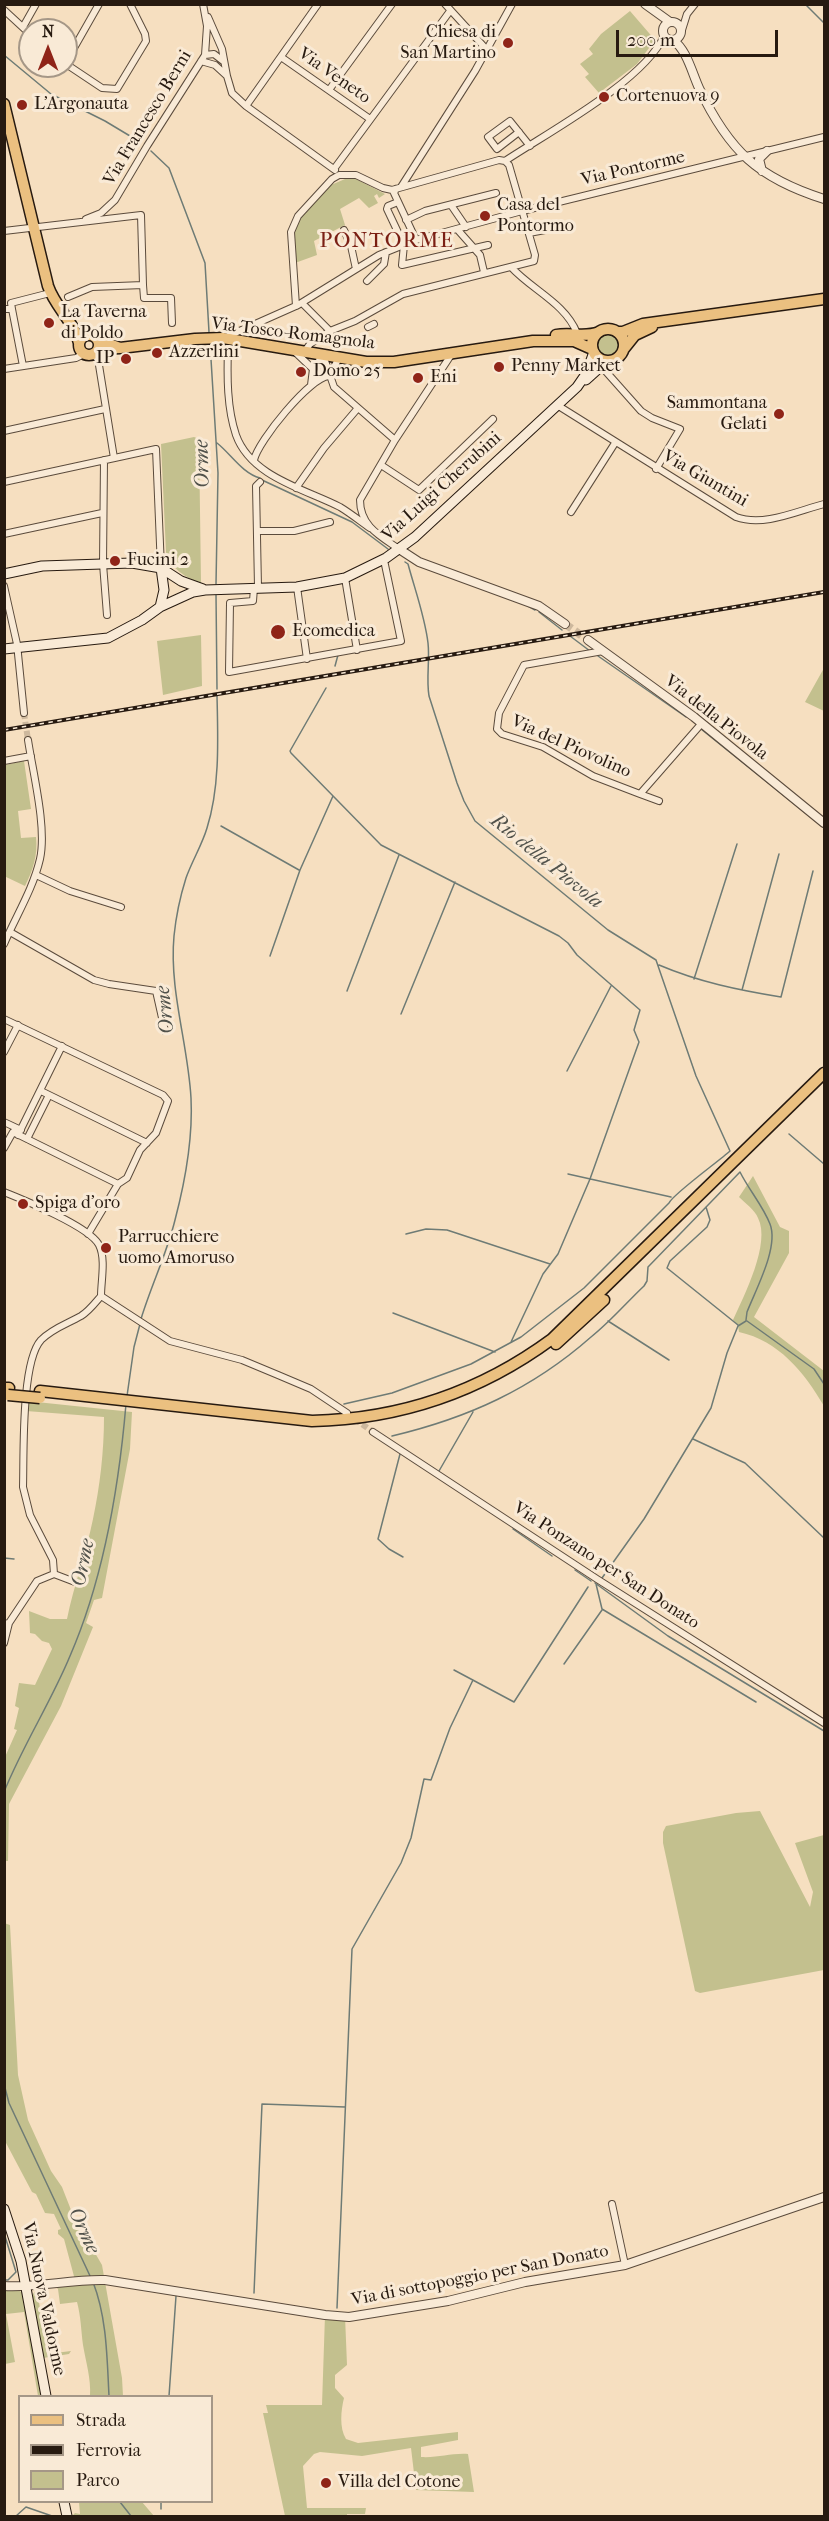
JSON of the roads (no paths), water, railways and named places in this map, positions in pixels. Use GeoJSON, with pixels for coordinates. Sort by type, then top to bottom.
{"type":"FeatureCollection","features":[{"type":"Feature","properties":{"kind":"main road"},"geometry":{"type":"LineString","coordinates":[[4,104],[51,293],[79,343],[83,338],[93,347]]}},
{"type":"Feature","properties":{"kind":"main road"},"geometry":{"type":"LineString","coordinates":[[668,322],[639,333],[630,340],[617,358],[604,364],[593,351],[593,339],[599,332],[608,329],[623,332],[643,324],[825,299]]}},
{"type":"Feature","properties":{"kind":"main road"},"geometry":{"type":"LineString","coordinates":[[68,322],[93,347]]}},
{"type":"Feature","properties":{"kind":"main road","name":"Via Tosco-Romagnola"},"geometry":{"type":"LineString","coordinates":[[93,347],[120,348],[195,339],[339,358],[394,362],[532,341],[562,334],[578,333],[588,336],[599,332]]}},
{"type":"Feature","properties":{"kind":"main road"},"geometry":{"type":"LineString","coordinates":[[617,332],[623,340],[623,350]]}},
{"type":"Feature","properties":{"kind":"main road","name":"Via Tosco-Romagnola"},"geometry":{"type":"LineString","coordinates":[[532,341],[566,340],[580,343],[593,351]]}},
{"type":"Feature","properties":{"kind":"main road","name":"Via Luigi Cherubini"},"geometry":{"type":"LineString","coordinates":[[577,387],[586,374],[593,351]]}},
{"type":"Feature","properties":{"kind":"main road","name":"Via Luigi Cherubini"},"geometry":{"type":"LineString","coordinates":[[205,590],[297,586],[345,578],[384,560],[415,537],[556,405],[604,364]]}},
{"type":"Feature","properties":{"kind":"main road"},"geometry":{"type":"LineString","coordinates":[[4,574],[42,566],[132,563],[161,568],[182,581],[205,590]]}},
{"type":"Feature","properties":{"kind":"main road"},"geometry":{"type":"LineString","coordinates":[[160,607],[164,595],[161,568]]}},
{"type":"Feature","properties":{"kind":"main road"},"geometry":{"type":"LineString","coordinates":[[4,649],[108,638],[180,597],[205,590]]}},
{"type":"Feature","properties":{"kind":"main road"},"geometry":{"type":"LineString","coordinates":[[134,1406],[290,1420],[334,1421],[411,1409],[478,1385],[520,1362],[552,1339],[825,1073]]}},
{"type":"Feature","properties":{"kind":"main road"},"geometry":{"type":"LineString","coordinates":[[6,1391],[288,1427],[337,1427],[382,1423],[424,1413],[482,1390],[531,1363],[582,1323],[825,1082]]}},
{"type":"Feature","properties":{"kind":"main road","name":"Via Nuova Valdorme"},"geometry":{"type":"LineString","coordinates":[[4,2209],[16,2242],[46,2395]]}},
{"type":"Feature","properties":{"kind":"street"},"geometry":{"type":"LineString","coordinates":[[28,18],[36,4]]}},
{"type":"Feature","properties":{"kind":"street"},"geometry":{"type":"LineString","coordinates":[[78,42],[99,4]]}},
{"type":"Feature","properties":{"kind":"street"},"geometry":{"type":"LineString","coordinates":[[78,71],[102,88],[117,89],[146,41],[145,34],[130,4]]}},
{"type":"Feature","properties":{"kind":"street"},"geometry":{"type":"LineString","coordinates":[[246,106],[318,4]]}},
{"type":"Feature","properties":{"kind":"street"},"geometry":{"type":"LineString","coordinates":[[445,4],[487,50]]}},
{"type":"Feature","properties":{"kind":"street"},"geometry":{"type":"LineString","coordinates":[[396,203],[394,193],[487,50],[512,4]]}},
{"type":"Feature","properties":{"kind":"street"},"geometry":{"type":"LineString","coordinates":[[645,4],[655,12],[667,33],[683,52],[712,114],[731,143],[763,172],[790,187],[825,199]]}},
{"type":"Feature","properties":{"kind":"street"},"geometry":{"type":"LineString","coordinates":[[505,162],[601,99],[639,67],[695,4]]}},
{"type":"Feature","properties":{"kind":"street"},"geometry":{"type":"LineString","coordinates":[[329,90],[390,5]]}},
{"type":"Feature","properties":{"kind":"street"},"geometry":{"type":"LineString","coordinates":[[204,6],[222,49],[232,93],[246,106],[334,169],[339,175]]}},
{"type":"Feature","properties":{"kind":"street","name":"Via Francesco Berni"},"geometry":{"type":"LineString","coordinates":[[75,223],[100,213],[109,206],[203,58],[208,40],[204,6]]}},
{"type":"Feature","properties":{"kind":"street"},"geometry":{"type":"LineString","coordinates":[[4,10],[18,23]]}},
{"type":"Feature","properties":{"kind":"street"},"geometry":{"type":"LineString","coordinates":[[334,169],[450,11]]}},
{"type":"Feature","properties":{"kind":"street"},"geometry":{"type":"LineString","coordinates":[[667,33],[678,38],[687,14]]}},
{"type":"Feature","properties":{"kind":"street"},"geometry":{"type":"LineString","coordinates":[[667,33],[679,24],[683,52]]}},
{"type":"Feature","properties":{"kind":"street"},"geometry":{"type":"LineString","coordinates":[[203,58],[214,54],[224,62]]}},
{"type":"Feature","properties":{"kind":"street","name":"Via Veneto"},"geometry":{"type":"LineString","coordinates":[[281,57],[370,119]]}},
{"type":"Feature","properties":{"kind":"street"},"geometry":{"type":"LineString","coordinates":[[203,58],[227,76]]}},
{"type":"Feature","properties":{"kind":"street"},"geometry":{"type":"LineString","coordinates":[[519,132],[497,149],[488,137],[510,121],[519,132],[530,146]]}},
{"type":"Feature","properties":{"kind":"street","name":"Via Pontorme"},"geometry":{"type":"LineString","coordinates":[[225,343],[299,305],[386,252],[416,240],[522,211],[825,137]]}},
{"type":"Feature","properties":{"kind":"street"},"geometry":{"type":"LineString","coordinates":[[763,172],[759,159],[767,150]]}},
{"type":"Feature","properties":{"kind":"street"},"geometry":{"type":"LineString","coordinates":[[311,384],[313,369],[299,351],[330,331],[354,321],[403,294],[534,261],[535,255],[529,233],[509,165],[505,162],[499,160],[387,190]]}},
{"type":"Feature","properties":{"kind":"street"},"geometry":{"type":"LineString","coordinates":[[330,331],[299,305],[291,237],[293,224],[328,182],[339,175],[356,175],[387,190],[416,240]]}},
{"type":"Feature","properties":{"kind":"street"},"geometry":{"type":"LineString","coordinates":[[406,220],[425,211],[496,193]]}},
{"type":"Feature","properties":{"kind":"street"},"geometry":{"type":"LineString","coordinates":[[396,203],[387,209],[404,245],[402,265],[488,245]]}},
{"type":"Feature","properties":{"kind":"street"},"geometry":{"type":"LineString","coordinates":[[451,205],[466,226]]}},
{"type":"Feature","properties":{"kind":"street"},"geometry":{"type":"LineString","coordinates":[[4,231],[141,215],[144,298],[171,298],[172,323]]}},
{"type":"Feature","properties":{"kind":"street"},"geometry":{"type":"LineString","coordinates":[[457,229],[480,255],[484,272]]}},
{"type":"Feature","properties":{"kind":"street"},"geometry":{"type":"LineString","coordinates":[[344,230],[351,246],[351,256],[356,269]]}},
{"type":"Feature","properties":{"kind":"street"},"geometry":{"type":"LineString","coordinates":[[529,233],[545,230]]}},
{"type":"Feature","properties":{"kind":"street"},"geometry":{"type":"LineString","coordinates":[[367,281],[384,264],[386,252]]}},
{"type":"Feature","properties":{"kind":"street"},"geometry":{"type":"LineString","coordinates":[[511,267],[521,278],[534,285],[551,300],[578,333]]}},
{"type":"Feature","properties":{"kind":"street"},"geometry":{"type":"LineString","coordinates":[[68,297],[92,287],[143,285]]}},
{"type":"Feature","properties":{"kind":"street"},"geometry":{"type":"LineString","coordinates":[[23,366],[8,306],[51,293]]}},
{"type":"Feature","properties":{"kind":"street"},"geometry":{"type":"LineString","coordinates":[[225,343],[231,418],[242,446],[270,474],[342,509],[419,562],[539,606],[565,624]]}},
{"type":"Feature","properties":{"kind":"street"},"geometry":{"type":"LineString","coordinates":[[4,369],[76,358],[93,347],[99,360],[114,458]]}},
{"type":"Feature","properties":{"kind":"street"},"geometry":{"type":"LineString","coordinates":[[342,509],[352,511],[360,500],[395,440],[451,354]]}},
{"type":"Feature","properties":{"kind":"street"},"geometry":{"type":"LineString","coordinates":[[311,384],[322,355]]}},
{"type":"Feature","properties":{"kind":"street"},"geometry":{"type":"LineString","coordinates":[[322,355],[334,387],[395,440]]}},
{"type":"Feature","properties":{"kind":"street"},"geometry":{"type":"LineString","coordinates":[[329,376],[339,358]]}},
{"type":"Feature","properties":{"kind":"street"},"geometry":{"type":"LineString","coordinates":[[604,364],[641,411],[680,429],[656,469]]}},
{"type":"Feature","properties":{"kind":"street"},"geometry":{"type":"LineString","coordinates":[[254,460],[263,439],[311,384],[322,377],[329,376]]}},
{"type":"Feature","properties":{"kind":"street","name":"Via Giuntini"},"geometry":{"type":"LineString","coordinates":[[556,405],[723,511],[741,519],[764,519],[823,506]]}},
{"type":"Feature","properties":{"kind":"street"},"geometry":{"type":"LineString","coordinates":[[296,488],[324,448],[358,408]]}},
{"type":"Feature","properties":{"kind":"street"},"geometry":{"type":"LineString","coordinates":[[4,431],[105,409]]}},
{"type":"Feature","properties":{"kind":"street"},"geometry":{"type":"LineString","coordinates":[[381,465],[419,490],[494,419]]}},
{"type":"Feature","properties":{"kind":"street"},"geometry":{"type":"LineString","coordinates":[[571,512],[615,443]]}},
{"type":"Feature","properties":{"kind":"street"},"geometry":{"type":"LineString","coordinates":[[4,482],[156,449],[161,568]]}},
{"type":"Feature","properties":{"kind":"street"},"geometry":{"type":"LineString","coordinates":[[104,460],[102,513],[107,615]]}},
{"type":"Feature","properties":{"kind":"street"},"geometry":{"type":"LineString","coordinates":[[260,482],[256,486],[254,602],[230,603],[229,672],[401,641],[384,560]]}},
{"type":"Feature","properties":{"kind":"street"},"geometry":{"type":"LineString","coordinates":[[360,500],[363,519],[370,528]]}},
{"type":"Feature","properties":{"kind":"street"},"geometry":{"type":"LineString","coordinates":[[4,534],[102,513]]}},
{"type":"Feature","properties":{"kind":"street"},"geometry":{"type":"LineString","coordinates":[[257,531],[294,531],[330,522]]}},
{"type":"Feature","properties":{"kind":"street"},"geometry":{"type":"LineString","coordinates":[[345,578],[357,650]]}},
{"type":"Feature","properties":{"kind":"street"},"geometry":{"type":"LineString","coordinates":[[4,586],[18,647],[24,713]]}},
{"type":"Feature","properties":{"kind":"street"},"geometry":{"type":"LineString","coordinates":[[297,586],[307,659]]}},
{"type":"Feature","properties":{"kind":"street","name":"Via della Piovola"},"geometry":{"type":"LineString","coordinates":[[588,640],[702,723],[825,823]]}},
{"type":"Feature","properties":{"kind":"street","name":"Via del Piovolino"},"geometry":{"type":"LineString","coordinates":[[603,651],[524,665],[499,713],[497,729],[502,734],[543,747],[593,776],[659,801]]}},
{"type":"Feature","properties":{"kind":"street","name":"Via del Piovolino"},"geometry":{"type":"LineString","coordinates":[[640,794],[702,723]]}},
{"type":"Feature","properties":{"kind":"street"},"geometry":{"type":"LineString","coordinates":[[4,944],[36,875],[41,857],[42,840],[28,740]]}},
{"type":"Feature","properties":{"kind":"street"},"geometry":{"type":"LineString","coordinates":[[4,762],[31,756]]}},
{"type":"Feature","properties":{"kind":"street"},"geometry":{"type":"LineString","coordinates":[[36,875],[70,891],[121,907]]}},
{"type":"Feature","properties":{"kind":"street"},"geometry":{"type":"LineString","coordinates":[[10,932],[94,980],[118,986],[156,990],[165,1031]]}},
{"type":"Feature","properties":{"kind":"street"},"geometry":{"type":"LineString","coordinates":[[4,1019],[164,1095],[168,1103],[156,1133],[140,1150],[127,1178],[118,1184],[88,1234]]}},
{"type":"Feature","properties":{"kind":"street"},"geometry":{"type":"LineString","coordinates":[[4,1052],[18,1025]]}},
{"type":"Feature","properties":{"kind":"street"},"geometry":{"type":"LineString","coordinates":[[4,1148],[18,1132],[41,1091],[62,1046]]}},
{"type":"Feature","properties":{"kind":"street"},"geometry":{"type":"LineString","coordinates":[[41,1091],[147,1143]]}},
{"type":"Feature","properties":{"kind":"street"},"geometry":{"type":"LineString","coordinates":[[27,1139],[49,1095]]}},
{"type":"Feature","properties":{"kind":"street"},"geometry":{"type":"LineString","coordinates":[[4,1122],[27,1139],[118,1184]]}},
{"type":"Feature","properties":{"kind":"street"},"geometry":{"type":"LineString","coordinates":[[4,1192],[37,1204],[96,1239],[102,1254],[101,1296],[81,1316],[60,1325],[43,1338],[34,1351],[32,1360],[26,1411],[23,1487],[30,1515],[52,1560],[54,1574]]}},
{"type":"Feature","properties":{"kind":"street"},"geometry":{"type":"LineString","coordinates":[[101,1296],[129,1316],[149,1325],[170,1341],[242,1360],[310,1389],[347,1413]]}},
{"type":"Feature","properties":{"kind":"street","name":"Via Ponzano per San Donato"},"geometry":{"type":"LineString","coordinates":[[373,1432],[599,1581],[825,1723]]}},
{"type":"Feature","properties":{"kind":"street"},"geometry":{"type":"LineString","coordinates":[[4,1643],[7,1623],[37,1581],[54,1574],[75,1582]]}},
{"type":"Feature","properties":{"kind":"street","name":"Via di sottopoggio per San Donato"},"geometry":{"type":"LineString","coordinates":[[26,2287],[79,2279],[105,2280],[349,2317],[448,2301],[525,2282],[625,2265],[825,2198]]}},
{"type":"Feature","properties":{"kind":"street"},"geometry":{"type":"LineString","coordinates":[[612,2204],[625,2265]]}},
{"type":"Feature","properties":{"kind":"street"},"geometry":{"type":"LineString","coordinates":[[4,2286],[26,2287]]}},
{"type":"Feature","properties":{"kind":"waterway"},"geometry":{"type":"LineString","coordinates":[[805,4],[824,23]]}},
{"type":"Feature","properties":{"kind":"waterway","name":"Orme"},"geometry":{"type":"LineString","coordinates":[[4,55],[51,94],[105,121],[140,142]]}},
{"type":"Feature","properties":{"kind":"waterway","name":"Orme"},"geometry":{"type":"LineString","coordinates":[[151,151],[169,168],[205,263],[209,332]]}},
{"type":"Feature","properties":{"kind":"waterway","name":"Orme"},"geometry":{"type":"LineString","coordinates":[[210,343],[218,473],[216,584]]}},
{"type":"Feature","properties":{"kind":"waterway","name":"Rio della Piovola"},"geometry":{"type":"LineString","coordinates":[[217,443],[242,468],[260,478]]}},
{"type":"Feature","properties":{"kind":"waterway","name":"Rio della Piovola"},"geometry":{"type":"LineString","coordinates":[[262,480],[352,522],[388,549]]}},
{"type":"Feature","properties":{"kind":"waterway","name":"Rio della Piovola"},"geometry":{"type":"LineString","coordinates":[[344,1404],[392,1393],[471,1364],[521,1337],[584,1288],[678,1193],[730,1151],[696,1076],[656,960],[608,930],[475,821],[457,783],[429,696],[427,633],[408,564],[405,562]]}},
{"type":"Feature","properties":{"kind":"waterway","name":"Orme"},"geometry":{"type":"LineString","coordinates":[[216,594],[217,689]]}},
{"type":"Feature","properties":{"kind":"waterway"},"geometry":{"type":"LineString","coordinates":[[528,606],[535,610]]}},
{"type":"Feature","properties":{"kind":"waterway"},"geometry":{"type":"LineString","coordinates":[[539,612],[562,630]]}},
{"type":"Feature","properties":{"kind":"waterway"},"geometry":{"type":"LineString","coordinates":[[570,636],[590,651]]}},
{"type":"Feature","properties":{"kind":"waterway"},"geometry":{"type":"LineString","coordinates":[[335,666],[338,655]]}},
{"type":"Feature","properties":{"kind":"waterway"},"geometry":{"type":"LineString","coordinates":[[598,656],[686,717]]}},
{"type":"Feature","properties":{"kind":"waterway"},"geometry":{"type":"LineString","coordinates":[[326,688],[290,751],[291,753],[381,845],[559,936],[577,955],[640,1010],[634,1030],[639,1042],[590,1179],[558,1254],[543,1274],[511,1342]]}},
{"type":"Feature","properties":{"kind":"waterway","name":"Orme"},"geometry":{"type":"LineString","coordinates":[[141,1319],[172,1232],[188,1160],[191,1098],[176,997],[174,936],[184,885],[205,834],[214,796],[217,763],[217,696]]}},
{"type":"Feature","properties":{"kind":"waterway"},"geometry":{"type":"LineString","coordinates":[[701,729],[824,828]]}},
{"type":"Feature","properties":{"kind":"waterway"},"geometry":{"type":"LineString","coordinates":[[270,956],[300,870],[333,796]]}},
{"type":"Feature","properties":{"kind":"waterway"},"geometry":{"type":"LineString","coordinates":[[221,826],[299,870]]}},
{"type":"Feature","properties":{"kind":"waterway"},"geometry":{"type":"LineString","coordinates":[[694,979],[737,844]]}},
{"type":"Feature","properties":{"kind":"waterway"},"geometry":{"type":"LineString","coordinates":[[742,990],[779,854]]}},
{"type":"Feature","properties":{"kind":"waterway"},"geometry":{"type":"LineString","coordinates":[[347,991],[399,855]]}},
{"type":"Feature","properties":{"kind":"waterway"},"geometry":{"type":"LineString","coordinates":[[659,965],[719,985],[781,997],[813,871]]}},
{"type":"Feature","properties":{"kind":"waterway"},"geometry":{"type":"LineString","coordinates":[[401,1014],[455,882]]}},
{"type":"Feature","properties":{"kind":"waterway"},"geometry":{"type":"LineString","coordinates":[[567,1071],[611,986]]}},
{"type":"Feature","properties":{"kind":"waterway"},"geometry":{"type":"LineString","coordinates":[[789,1134],[824,1164]]}},
{"type":"Feature","properties":{"kind":"waterway"},"geometry":{"type":"LineString","coordinates":[[392,1436],[447,1420],[498,1399],[546,1372],[569,1355],[605,1325],[644,1286],[647,1281],[648,1267],[740,1172],[767,1217],[772,1233],[769,1256],[746,1320]]}},
{"type":"Feature","properties":{"kind":"waterway"},"geometry":{"type":"LineString","coordinates":[[568,1174],[671,1197]]}},
{"type":"Feature","properties":{"kind":"waterway"},"geometry":{"type":"LineString","coordinates":[[706,1207],[710,1220],[707,1227],[670,1261],[667,1268],[738,1325]]}},
{"type":"Feature","properties":{"kind":"waterway"},"geometry":{"type":"LineString","coordinates":[[406,1234],[426,1229],[447,1230],[550,1264]]}},
{"type":"Feature","properties":{"kind":"waterway"},"geometry":{"type":"LineString","coordinates":[[393,1313],[495,1352]]}},
{"type":"Feature","properties":{"kind":"waterway"},"geometry":{"type":"LineString","coordinates":[[608,1321],[669,1360]]}},
{"type":"Feature","properties":{"kind":"waterway"},"geometry":{"type":"LineString","coordinates":[[602,1578],[644,1519],[711,1408],[727,1353],[738,1326],[746,1321]]}},
{"type":"Feature","properties":{"kind":"waterway","name":"Rio della Piovola"},"geometry":{"type":"LineString","coordinates":[[747,1321],[814,1369],[824,1384]]}},
{"type":"Feature","properties":{"kind":"waterway","name":"Orme"},"geometry":{"type":"LineString","coordinates":[[127,1396],[134,1347],[140,1324]]}},
{"type":"Feature","properties":{"kind":"waterway","name":"Orme"},"geometry":{"type":"LineString","coordinates":[[4,1792],[62,1673],[82,1627],[92,1596],[114,1500],[126,1404]]}},
{"type":"Feature","properties":{"kind":"waterway"},"geometry":{"type":"LineString","coordinates":[[439,1471],[473,1412]]}},
{"type":"Feature","properties":{"kind":"waterway"},"geometry":{"type":"LineString","coordinates":[[693,1439],[745,1463],[824,1538]]}},
{"type":"Feature","properties":{"kind":"waterway"},"geometry":{"type":"LineString","coordinates":[[400,1454],[378,1539],[403,1557]]}},
{"type":"Feature","properties":{"kind":"waterway"},"geometry":{"type":"LineString","coordinates":[[513,1529],[552,1556]]}},
{"type":"Feature","properties":{"kind":"waterway"},"geometry":{"type":"LineString","coordinates":[[4,1558],[14,1559]]}},
{"type":"Feature","properties":{"kind":"waterway"},"geometry":{"type":"LineString","coordinates":[[575,1570],[591,1581]]}},
{"type":"Feature","properties":{"kind":"waterway"},"geometry":{"type":"LineString","coordinates":[[595,1583],[668,1636],[824,1731]]}},
{"type":"Feature","properties":{"kind":"waterway"},"geometry":{"type":"LineString","coordinates":[[596,1584],[602,1609],[756,1702]]}},
{"type":"Feature","properties":{"kind":"waterway"},"geometry":{"type":"LineString","coordinates":[[454,1670],[514,1702],[588,1587]]}},
{"type":"Feature","properties":{"kind":"waterway"},"geometry":{"type":"LineString","coordinates":[[564,1664],[602,1610]]}},
{"type":"Feature","properties":{"kind":"waterway"},"geometry":{"type":"LineString","coordinates":[[337,2308],[352,1949],[401,1863],[411,1838],[424,1779],[431,1780],[450,1728],[473,1680]]}},
{"type":"Feature","properties":{"kind":"waterway","name":"Orme"},"geometry":{"type":"LineString","coordinates":[[4,2084],[9,2103],[91,2278]]}},
{"type":"Feature","properties":{"kind":"waterway"},"geometry":{"type":"LineString","coordinates":[[254,2293],[262,2104],[345,2107]]}},
{"type":"Feature","properties":{"kind":"waterway"},"geometry":{"type":"LineString","coordinates":[[4,2233],[16,2272],[8,2280],[4,2280]]}},
{"type":"Feature","properties":{"kind":"waterway","name":"Orme"},"geometry":{"type":"LineString","coordinates":[[93,2282],[104,2324],[109,2395]]}},
{"type":"Feature","properties":{"kind":"waterway"},"geometry":{"type":"LineString","coordinates":[[169,2395],[176,2296]]}},
{"type":"Feature","properties":{"kind":"waterway","name":"Orme"},"geometry":{"type":"LineString","coordinates":[[121,2503],[131,2516]]}},
{"type":"Feature","properties":{"kind":"waterway"},"geometry":{"type":"LineString","coordinates":[[161,2503],[161,2509]]}},
{"type":"Feature","properties":{"kind":"waterway"},"geometry":{"type":"LineString","coordinates":[[16,2516],[26,2507],[52,2516]]}},
{"type":"Feature","properties":{"kind":"tunnel"},"geometry":{"type":"LineString","coordinates":[[565,624],[588,640]]}},
{"type":"Feature","properties":{"kind":"tunnel"},"geometry":{"type":"LineString","coordinates":[[24,713],[28,740]]}},
{"type":"Feature","properties":{"kind":"tunnel"},"geometry":{"type":"LineString","coordinates":[[355,1419],[373,1432]]}},
{"type":"Feature","properties":{"kind":"railway"},"geometry":{"type":"LineString","coordinates":[[4,730],[824,592]]}},
{"type":"Feature","properties":{"kind":"place","name":"Chiesa di San Martino"},"geometry":{"type":"Point","coordinates":[508,43]}},
{"type":"Feature","properties":{"kind":"place","name":"Cortenuova 9"},"geometry":{"type":"Point","coordinates":[604,97]}},
{"type":"Feature","properties":{"kind":"place","name":"L'Argonauta"},"geometry":{"type":"Point","coordinates":[22,105]}},
{"type":"Feature","properties":{"kind":"place","name":"Casa del Pontormo"},"geometry":{"type":"Point","coordinates":[485,216]}},
{"type":"Feature","properties":{"kind":"place","name":"La Taverna di Poldo"},"geometry":{"type":"Point","coordinates":[49,323]}},
{"type":"Feature","properties":{"kind":"place","name":"Azzerlini"},"geometry":{"type":"Point","coordinates":[157,353]}},
{"type":"Feature","properties":{"kind":"place","name":"IP"},"geometry":{"type":"Point","coordinates":[126,359]}},
{"type":"Feature","properties":{"kind":"place","name":"Penny Market"},"geometry":{"type":"Point","coordinates":[499,367]}},
{"type":"Feature","properties":{"kind":"place","name":"Domo 25"},"geometry":{"type":"Point","coordinates":[301,372]}},
{"type":"Feature","properties":{"kind":"place","name":"Eni"},"geometry":{"type":"Point","coordinates":[418,378]}},
{"type":"Feature","properties":{"kind":"place","name":"Sammontana Gelati"},"geometry":{"type":"Point","coordinates":[779,414]}},
{"type":"Feature","properties":{"kind":"place","name":"Fucini 2"},"geometry":{"type":"Point","coordinates":[115,561]}},
{"type":"Feature","properties":{"kind":"place","name":"Ecomedica"},"geometry":{"type":"Point","coordinates":[278,632]}},
{"type":"Feature","properties":{"kind":"place","name":"Spiga d'oro"},"geometry":{"type":"Point","coordinates":[23,1204]}},
{"type":"Feature","properties":{"kind":"place","name":"Parrucchiere uomo Amoruso"},"geometry":{"type":"Point","coordinates":[106,1248]}},
{"type":"Feature","properties":{"kind":"place","name":"Villa del Cotone"},"geometry":{"type":"Point","coordinates":[326,2483]}},
{"type":"Feature","properties":{"kind":"district","name":"PONTORME"},"geometry":{"type":"Point","coordinates":[387,242]}}]}
